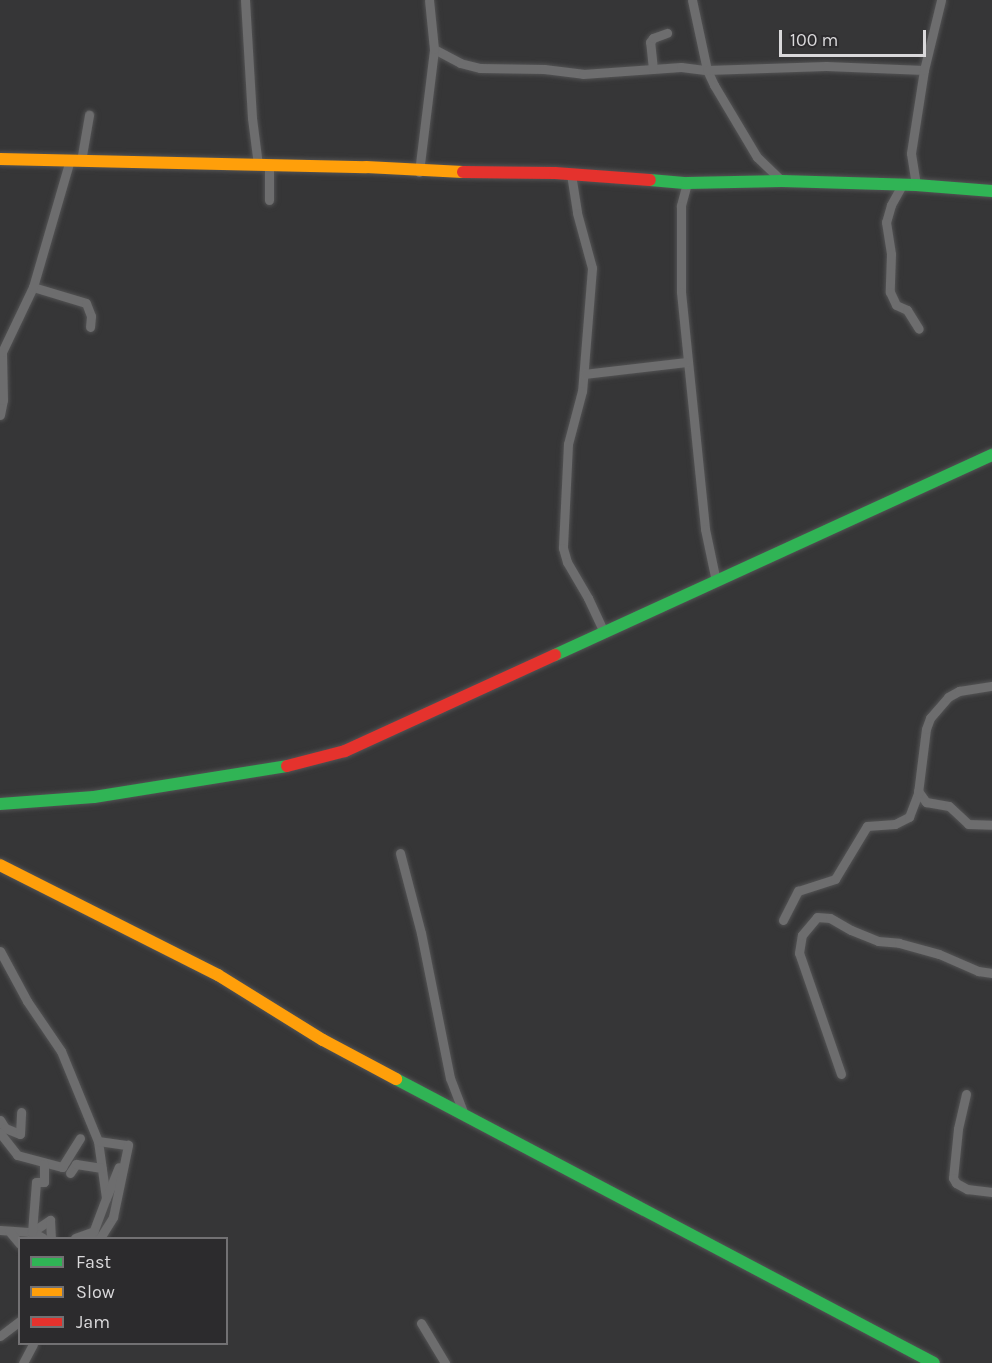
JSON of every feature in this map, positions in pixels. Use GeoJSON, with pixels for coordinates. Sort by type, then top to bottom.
{"type":"FeatureCollection","features":[{"type":"Feature","properties":{"kind":"street"},"geometry":{"type":"LineString","coordinates":[[245,0],[252,118],[269,200]]}},
{"type":"Feature","properties":{"kind":"street"},"geometry":{"type":"LineString","coordinates":[[419,172],[434,49],[429,0]]}},
{"type":"Feature","properties":{"kind":"street"},"geometry":{"type":"LineString","coordinates":[[692,0],[707,70],[757,157],[782,181]]}},
{"type":"Feature","properties":{"kind":"street"},"geometry":{"type":"LineString","coordinates":[[916,185],[910,159],[924,70],[941,0]]}},
{"type":"Feature","properties":{"kind":"street"},"geometry":{"type":"LineString","coordinates":[[653,69],[650,42],[657,36],[667,33]]}},
{"type":"Feature","properties":{"kind":"street"},"geometry":{"type":"LineString","coordinates":[[434,49],[460,63],[480,68],[544,69],[583,74],[681,67],[707,70],[826,66],[924,70]]}},
{"type":"Feature","properties":{"kind":"street"},"geometry":{"type":"LineString","coordinates":[[0,415],[3,400],[1,353],[33,287],[89,114]]}},
{"type":"Feature","properties":{"kind":"street"},"geometry":{"type":"LineString","coordinates":[[0,159],[366,167],[419,172],[571,174],[687,183],[782,181],[902,184],[992,191]]}},
{"type":"Feature","properties":{"kind":"street"},"geometry":{"type":"LineString","coordinates":[[571,174],[577,213],[592,268],[584,374],[579,404],[568,444],[563,548],[567,562],[604,632]]}},
{"type":"Feature","properties":{"kind":"street"},"geometry":{"type":"LineString","coordinates":[[687,183],[681,206],[680,251],[686,362],[705,529],[716,581]]}},
{"type":"Feature","properties":{"kind":"street"},"geometry":{"type":"LineString","coordinates":[[902,184],[891,205],[886,222],[891,254],[890,292],[896,305],[907,310],[919,329]]}},
{"type":"Feature","properties":{"kind":"street"},"geometry":{"type":"LineString","coordinates":[[33,287],[86,303],[91,316],[90,327]]}},
{"type":"Feature","properties":{"kind":"street"},"geometry":{"type":"LineString","coordinates":[[584,374],[686,362]]}},
{"type":"Feature","properties":{"kind":"street"},"geometry":{"type":"LineString","coordinates":[[0,804],[94,797],[278,769],[345,751],[992,455]]}},
{"type":"Feature","properties":{"kind":"street"},"geometry":{"type":"LineString","coordinates":[[783,921],[798,891],[835,879],[867,826],[895,824],[909,817],[918,791],[926,729],[930,718],[952,693],[992,686]]}},
{"type":"Feature","properties":{"kind":"street"},"geometry":{"type":"LineString","coordinates":[[918,791],[926,802],[949,806],[968,824],[992,825]]}},
{"type":"Feature","properties":{"kind":"street"},"geometry":{"type":"LineString","coordinates":[[400,853],[421,933],[450,1078],[464,1114]]}},
{"type":"Feature","properties":{"kind":"street"},"geometry":{"type":"LineString","coordinates":[[0,865],[218,975],[323,1040],[934,1363]]}},
{"type":"Feature","properties":{"kind":"street"},"geometry":{"type":"LineString","coordinates":[[841,1074],[799,952],[802,935],[817,917],[830,918],[850,930],[878,941],[899,943],[939,954],[978,971],[992,974]]}},
{"type":"Feature","properties":{"kind":"street"},"geometry":{"type":"LineString","coordinates":[[0,951],[27,1001],[61,1052],[98,1141],[106,1198]]}},
{"type":"Feature","properties":{"kind":"street"},"geometry":{"type":"LineString","coordinates":[[966,1094],[958,1130],[953,1178],[956,1183],[967,1189],[992,1192]]}},
{"type":"Feature","properties":{"kind":"street"},"geometry":{"type":"LineString","coordinates":[[0,1120],[5,1128],[20,1134],[21,1112]]}},
{"type":"Feature","properties":{"kind":"street"},"geometry":{"type":"LineString","coordinates":[[0,1133],[2,1139],[17,1155],[62,1167],[80,1138]]}},
{"type":"Feature","properties":{"kind":"street"},"geometry":{"type":"LineString","coordinates":[[98,1141],[128,1145]]}},
{"type":"Feature","properties":{"kind":"street"},"geometry":{"type":"LineString","coordinates":[[95,1236],[106,1198],[128,1145]]}},
{"type":"Feature","properties":{"kind":"street"},"geometry":{"type":"LineString","coordinates":[[95,1236],[113,1217],[128,1145]]}},
{"type":"Feature","properties":{"kind":"street"},"geometry":{"type":"LineString","coordinates":[[32,1232],[36,1182],[44,1182],[44,1164]]}},
{"type":"Feature","properties":{"kind":"street"},"geometry":{"type":"LineString","coordinates":[[70,1173],[76,1164],[102,1168]]}},
{"type":"Feature","properties":{"kind":"street"},"geometry":{"type":"LineString","coordinates":[[32,1232],[50,1220],[51,1237]]}},
{"type":"Feature","properties":{"kind":"street"},"geometry":{"type":"LineString","coordinates":[[4,1231],[32,1232],[40,1237]]}},
{"type":"Feature","properties":{"kind":"street"},"geometry":{"type":"LineString","coordinates":[[4,1231],[18,1242]]}},
{"type":"Feature","properties":{"kind":"street"},"geometry":{"type":"LineString","coordinates":[[0,1336],[18,1322]]}},
{"type":"Feature","properties":{"kind":"street"},"geometry":{"type":"LineString","coordinates":[[421,1323],[445,1363]]}},
{"type":"Feature","properties":{"kind":"street"},"geometry":{"type":"LineString","coordinates":[[23,1363],[32,1345]]}},
{"type":"Feature","properties":{"kind":"traffic: fast"},"geometry":{"type":"LineString","coordinates":[[650,180],[687,183],[782,181],[916,185],[992,191]]}},
{"type":"Feature","properties":{"kind":"traffic: fast"},"geometry":{"type":"LineString","coordinates":[[555,655],[992,455]]}},
{"type":"Feature","properties":{"kind":"traffic: fast"},"geometry":{"type":"LineString","coordinates":[[0,804],[94,797],[287,766]]}},
{"type":"Feature","properties":{"kind":"traffic: fast"},"geometry":{"type":"LineString","coordinates":[[396,1079],[934,1363]]}},
{"type":"Feature","properties":{"kind":"traffic: slow"},"geometry":{"type":"LineString","coordinates":[[0,159],[366,167],[463,172]]}},
{"type":"Feature","properties":{"kind":"traffic: slow"},"geometry":{"type":"LineString","coordinates":[[0,865],[218,975],[323,1040],[396,1079]]}},
{"type":"Feature","properties":{"kind":"traffic: jam"},"geometry":{"type":"LineString","coordinates":[[463,172],[555,173],[650,180]]}},
{"type":"Feature","properties":{"kind":"traffic: jam"},"geometry":{"type":"LineString","coordinates":[[287,766],[345,751],[555,655]]}}]}
